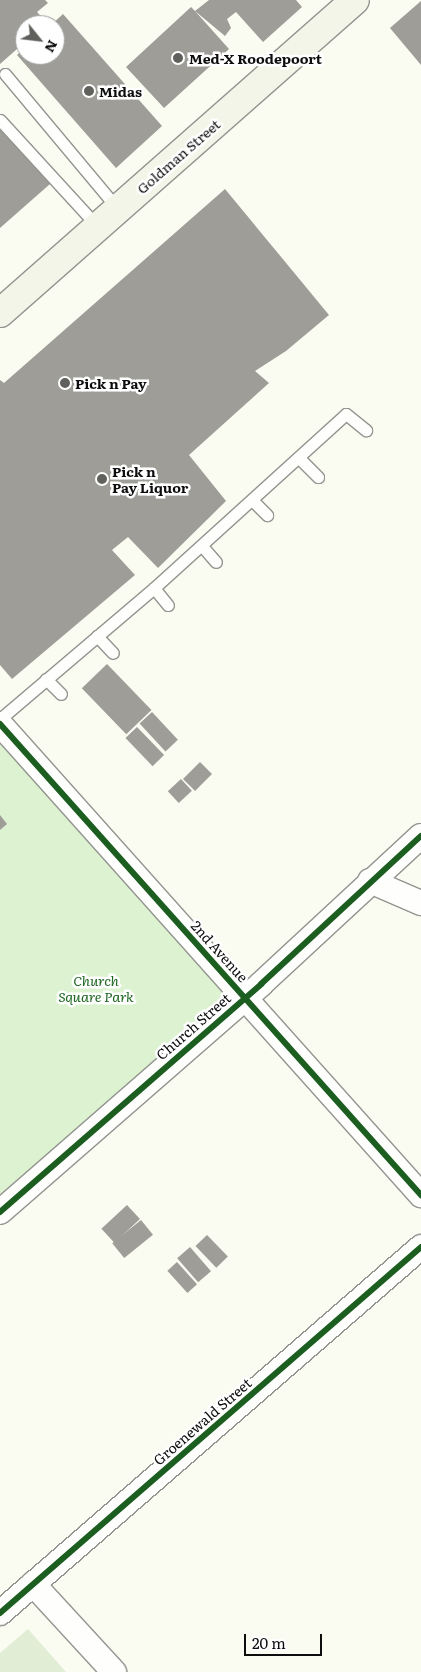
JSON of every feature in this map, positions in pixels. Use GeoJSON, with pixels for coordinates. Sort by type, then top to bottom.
{"type":"FeatureCollection","features":[{"type":"Feature","properties":{"kind":"street","name":"Goldman Street"},"geometry":{"type":"LineString","coordinates":[[0,313],[355,0]]}},
{"type":"Feature","properties":{"kind":"street","name":"2nd Avenue"},"geometry":{"type":"LineString","coordinates":[[0,724],[421,1195]]}},
{"type":"Feature","properties":{"kind":"street","name":"Church Street"},"geometry":{"type":"LineString","coordinates":[[0,1212],[245,997],[421,836]]}},
{"type":"Feature","properties":{"kind":"street"},"geometry":{"type":"LineString","coordinates":[[370,881],[421,903]]}},
{"type":"Feature","properties":{"kind":"street","name":"Groenewald Street"},"geometry":{"type":"LineString","coordinates":[[0,1613],[421,1247]]}},
{"type":"Feature","properties":{"kind":"street"},"geometry":{"type":"LineString","coordinates":[[33,1584],[114,1672]]}},
{"type":"Feature","properties":{"kind":"lane"},"geometry":{"type":"LineString","coordinates":[[4,74],[118,209]]}},
{"type":"Feature","properties":{"kind":"lane"},"geometry":{"type":"LineString","coordinates":[[0,120],[98,227]]}},
{"type":"Feature","properties":{"kind":"lane"},"geometry":{"type":"LineString","coordinates":[[0,719],[202,546],[346,414],[366,430]]}},
{"type":"Feature","properties":{"kind":"lane"},"geometry":{"type":"LineString","coordinates":[[300,458],[318,477]]}},
{"type":"Feature","properties":{"kind":"lane"},"geometry":{"type":"LineString","coordinates":[[253,501],[267,515]]}},
{"type":"Feature","properties":{"kind":"lane"},"geometry":{"type":"LineString","coordinates":[[202,546],[216,562]]}},
{"type":"Feature","properties":{"kind":"lane"},"geometry":{"type":"LineString","coordinates":[[154,588],[168,605]]}},
{"type":"Feature","properties":{"kind":"lane"},"geometry":{"type":"LineString","coordinates":[[97,636],[113,653]]}},
{"type":"Feature","properties":{"kind":"lane"},"geometry":{"type":"LineString","coordinates":[[46,679],[61,694]]}},
{"type":"Feature","properties":{"kind":"green space","name":"Church Square Park"},"geometry":{"type":"Polygon","coordinates":[[[0,737],[232,997],[0,1200],[0,737]]]}},
{"type":"Feature","properties":{"kind":"green space"},"geometry":{"type":"Polygon","coordinates":[[[28,1629],[66,1672],[0,1672],[0,1653],[28,1629]]]}},
{"type":"Feature","properties":{"kind":"building"},"geometry":{"type":"Polygon","coordinates":[[[0,0],[45,0],[48,3],[37,12],[40,15],[15,15],[15,51],[0,64],[0,0]]]}},
{"type":"Feature","properties":{"kind":"building"},"geometry":{"type":"Polygon","coordinates":[[[209,0],[296,0],[302,7],[263,42],[236,12],[227,19],[231,28],[225,36],[195,11],[209,0]]]}},
{"type":"Feature","properties":{"kind":"building"},"geometry":{"type":"Polygon","coordinates":[[[421,1],[421,65],[390,28],[421,1]]]}},
{"type":"Feature","properties":{"kind":"building","name":"Med-X Roodepoort"},"geometry":{"type":"Polygon","coordinates":[[[191,7],[229,49],[164,108],[126,67],[191,7]]]}},
{"type":"Feature","properties":{"kind":"building","name":"Midas"},"geometry":{"type":"Polygon","coordinates":[[[65,16],[162,126],[116,168],[26,65],[65,65],[65,16]]]}},
{"type":"Feature","properties":{"kind":"building"},"geometry":{"type":"Polygon","coordinates":[[[0,127],[50,184],[0,228],[0,127]]]}},
{"type":"Feature","properties":{"kind":"building"},"geometry":{"type":"Polygon","coordinates":[[[225,189],[329,315],[286,351],[255,371],[269,383],[189,455],[226,501],[158,568],[128,537],[112,550],[135,575],[12,679],[0,665],[0,380],[4,383],[225,189]]]}},
{"type":"Feature","properties":{"kind":"building"},"geometry":{"type":"Polygon","coordinates":[[[107,664],[151,710],[126,734],[82,688],[107,664]]]}},
{"type":"Feature","properties":{"kind":"building"},"geometry":{"type":"Polygon","coordinates":[[[152,712],[178,740],[165,751],[140,724],[152,712]]]}},
{"type":"Feature","properties":{"kind":"building"},"geometry":{"type":"Polygon","coordinates":[[[137,727],[164,755],[153,766],[125,738],[137,727]]]}},
{"type":"Feature","properties":{"kind":"building"},"geometry":{"type":"Polygon","coordinates":[[[200,762],[212,774],[195,791],[183,779],[200,762]]]}},
{"type":"Feature","properties":{"kind":"building"},"geometry":{"type":"Polygon","coordinates":[[[181,779],[192,791],[179,803],[168,791],[181,779]]]}},
{"type":"Feature","properties":{"kind":"building"},"geometry":{"type":"Polygon","coordinates":[[[0,815],[7,824],[0,830],[0,815]]]}},
{"type":"Feature","properties":{"kind":"building"},"geometry":{"type":"Polygon","coordinates":[[[127,1205],[140,1219],[114,1243],[101,1229],[127,1205]]]}},
{"type":"Feature","properties":{"kind":"building"},"geometry":{"type":"Polygon","coordinates":[[[141,1220],[153,1235],[124,1258],[112,1243],[141,1220]]]}},
{"type":"Feature","properties":{"kind":"building"},"geometry":{"type":"Polygon","coordinates":[[[207,1235],[228,1257],[216,1268],[195,1246],[207,1235]]]}},
{"type":"Feature","properties":{"kind":"building"},"geometry":{"type":"Polygon","coordinates":[[[190,1247],[211,1271],[198,1282],[177,1258],[190,1247]]]}},
{"type":"Feature","properties":{"kind":"building"},"geometry":{"type":"Polygon","coordinates":[[[177,1262],[197,1284],[187,1293],[167,1271],[177,1262]]]}},
{"type":"Feature","properties":{"kind":"cycle path"},"geometry":{"type":"LineString","coordinates":[[0,724],[421,1195]]}},
{"type":"Feature","properties":{"kind":"cycle path"},"geometry":{"type":"LineString","coordinates":[[0,1212],[261,984],[421,836]]}},
{"type":"Feature","properties":{"kind":"cycle path"},"geometry":{"type":"LineString","coordinates":[[0,1613],[421,1247]]}},
{"type":"Feature","properties":{"kind":"place","name":"Med-X Roodepoort"},"geometry":{"type":"Point","coordinates":[178,58]}},
{"type":"Feature","properties":{"kind":"place","name":"Midas"},"geometry":{"type":"Point","coordinates":[89,91]}},
{"type":"Feature","properties":{"kind":"place","name":"Pick n Pay"},"geometry":{"type":"Point","coordinates":[65,383]}},
{"type":"Feature","properties":{"kind":"place","name":"Pick n Pay Liquor"},"geometry":{"type":"Point","coordinates":[102,479]}}]}
